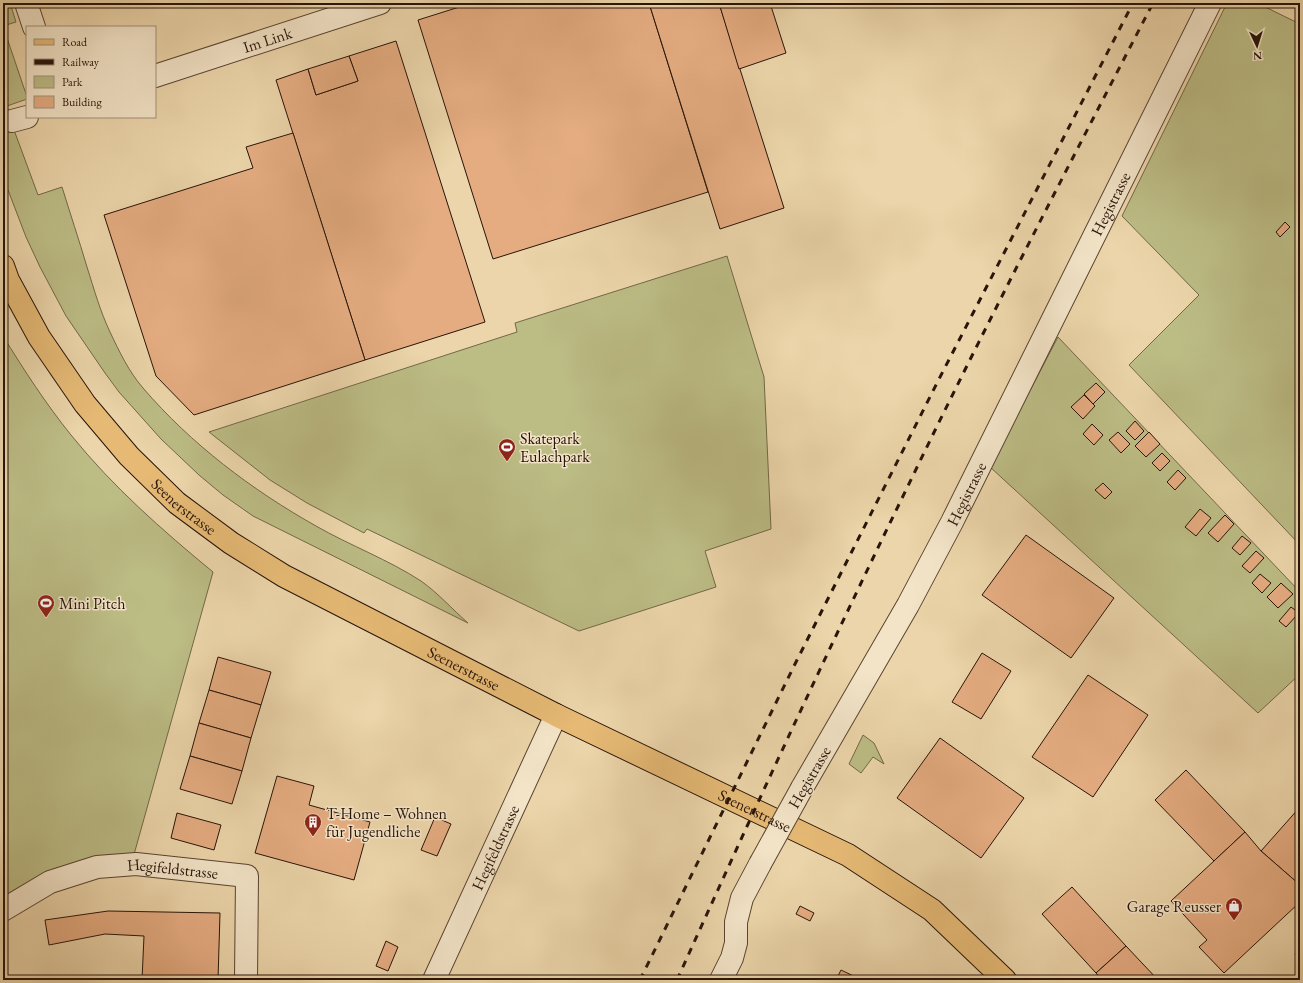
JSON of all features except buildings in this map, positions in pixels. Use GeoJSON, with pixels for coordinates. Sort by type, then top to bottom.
{"type":"FeatureCollection","features":[{"type":"Feature","properties":{"kind":"main road","name":"Seenerstrasse"},"geometry":{"type":"LineString","coordinates":[[3,266],[8,280],[39,337],[85,404],[128,456],[177,503],[231,543],[284,576],[556,715],[848,855],[932,910],[1005,980]]}},
{"type":"Feature","properties":{"kind":"street"},"geometry":{"type":"LineString","coordinates":[[26,3],[34,26]]}},
{"type":"Feature","properties":{"kind":"street","name":"Im Link"},"geometry":{"type":"LineString","coordinates":[[156,76],[380,3]]}},
{"type":"Feature","properties":{"kind":"street","name":"Hegistrasse"},"geometry":{"type":"LineString","coordinates":[[721,980],[732,958],[736,943],[736,922],[742,898],[802,788],[908,605],[952,522],[1210,3]]}},
{"type":"Feature","properties":{"kind":"street","name":"Hegifeldstrasse"},"geometry":{"type":"LineString","coordinates":[[434,980],[556,715]]}},
{"type":"Feature","properties":{"kind":"street","name":"Hegifeldstrasse"},"geometry":{"type":"LineString","coordinates":[[3,910],[50,882],[97,867],[136,864],[247,876],[246,980]]}},
{"type":"Feature","properties":{"kind":"green space"},"geometry":{"type":"Polygon","coordinates":[[[3,3],[10,3],[16,22],[3,26],[3,3]]]}},
{"type":"Feature","properties":{"kind":"green space"},"geometry":{"type":"Polygon","coordinates":[[[1227,3],[1257,3],[1300,24],[1300,545],[1129,365],[1199,295],[1122,216],[1227,3]]]}},
{"type":"Feature","properties":{"kind":"green space"},"geometry":{"type":"Polygon","coordinates":[[[3,26],[26,94],[26,99],[7,106],[14,130],[38,195],[62,187],[103,316],[121,354],[138,382],[181,428],[202,447],[246,481],[292,512],[316,526],[409,573],[439,596],[468,623],[253,516],[223,495],[199,475],[161,439],[119,392],[66,316],[26,237],[3,177],[3,26]]]}},
{"type":"Feature","properties":{"kind":"green space","name":"Skatepark Eulachpark"},"geometry":{"type":"Polygon","coordinates":[[[727,256],[764,377],[771,529],[705,551],[716,587],[579,631],[367,529],[364,533],[307,503],[270,480],[209,432],[517,332],[515,323],[727,256]]]}},
{"type":"Feature","properties":{"kind":"green space"},"geometry":{"type":"Polygon","coordinates":[[[3,336],[44,399],[87,454],[139,507],[213,572],[133,858],[39,876],[3,897],[3,336]]]}},
{"type":"Feature","properties":{"kind":"green space"},"geometry":{"type":"Polygon","coordinates":[[[1058,337],[1300,592],[1300,674],[1258,713],[990,467],[1058,337]]]}},
{"type":"Feature","properties":{"kind":"green space"},"geometry":{"type":"Polygon","coordinates":[[[863,735],[874,743],[884,764],[873,757],[861,773],[849,764],[863,735]]]}},
{"type":"Feature","properties":{"kind":"railway"},"geometry":{"type":"LineString","coordinates":[[640,980],[794,666],[938,381],[1133,3]]}},
{"type":"Feature","properties":{"kind":"railway"},"geometry":{"type":"LineString","coordinates":[[677,980],[818,673],[936,429],[1153,3]]}},
{"type":"Feature","properties":{"kind":"place","name":"Skatepark Eulachpark"},"geometry":{"type":"Point","coordinates":[507,462]}},
{"type":"Feature","properties":{"kind":"place","name":"Mini Pitch"},"geometry":{"type":"Point","coordinates":[46,618]}},
{"type":"Feature","properties":{"kind":"place","name":"T-Home – Wohnen für Jugendliche"},"geometry":{"type":"Point","coordinates":[313,837]}},
{"type":"Feature","properties":{"kind":"place","name":"Garage Reusser"},"geometry":{"type":"Point","coordinates":[1234,921]}}]}
